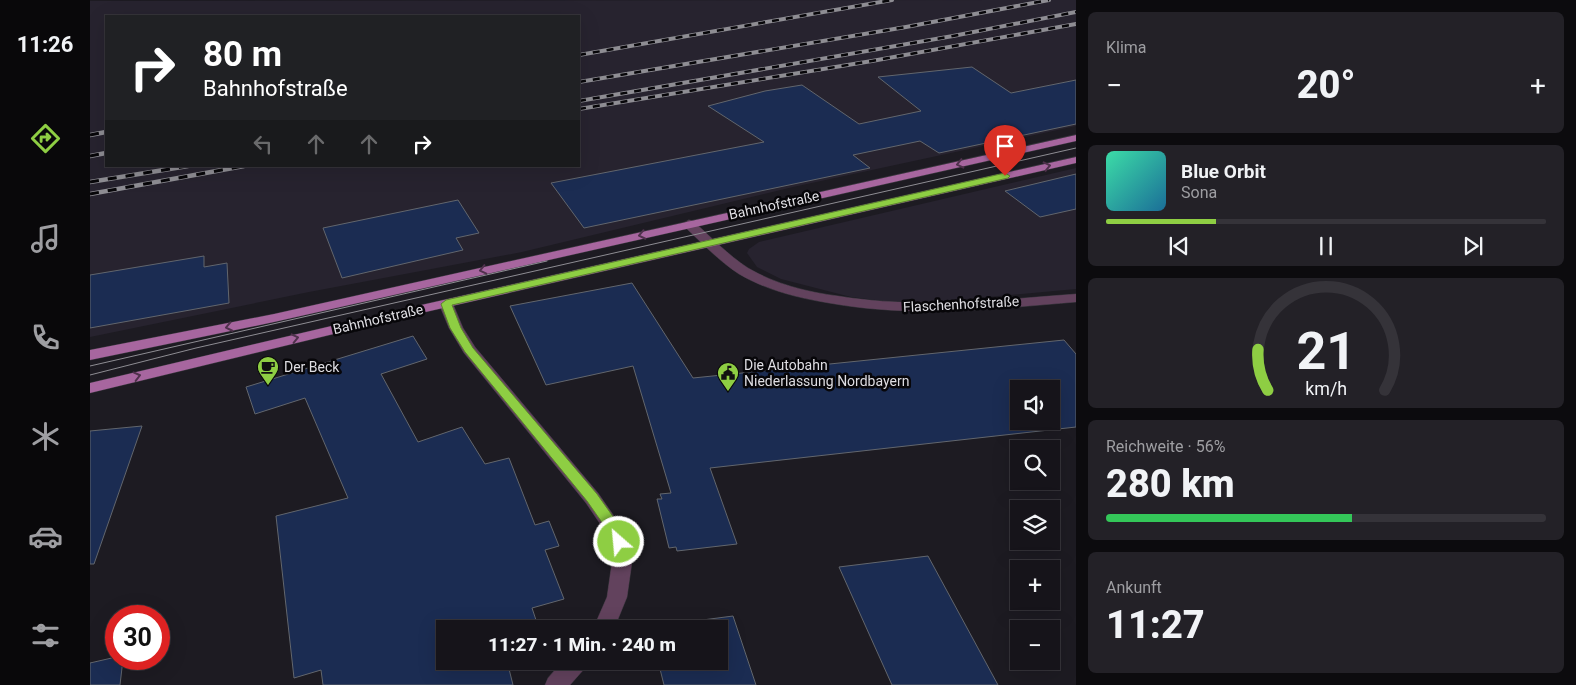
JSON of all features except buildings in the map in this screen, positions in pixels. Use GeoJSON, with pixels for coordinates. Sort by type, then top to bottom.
{"type":"FeatureCollection","features":[{"type":"Feature","properties":{"kind":"main road","name":"Bahnhofstraße"},"geometry":{"type":"LineString","coordinates":[[90,355],[274,318],[1076,138]]}},
{"type":"Feature","properties":{"kind":"main road","name":"Bahnhofstraße"},"geometry":{"type":"LineString","coordinates":[[90,388],[446,304],[1076,160]]}},
{"type":"Feature","properties":{"kind":"street","name":"Flaschenhofstraße"},"geometry":{"type":"LineString","coordinates":[[689,224],[710,244],[744,271],[777,286],[823,298],[870,306],[908,308],[941,308],[1076,298]]}},
{"type":"Feature","properties":{"kind":"street"},"geometry":{"type":"LineString","coordinates":[[446,304],[456,328],[469,350],[592,498],[614,529],[623,555],[617,597],[607,620]]}},
{"type":"Feature","properties":{"kind":"street"},"geometry":{"type":"LineString","coordinates":[[556,685],[569,670]]}},
{"type":"Feature","properties":{"kind":"shaded area"},"geometry":{"type":"Polygon","coordinates":[[[1076,0],[1076,126],[793,187],[522,252],[309,292],[90,337],[90,1],[1076,0]]]}},
{"type":"Feature","properties":{"kind":"shaded area"},"geometry":{"type":"Polygon","coordinates":[[[1076,168],[1076,289],[920,303],[883,301],[851,297],[781,279],[757,267],[747,253],[749,249],[759,242],[1076,168]]]}},
{"type":"Feature","properties":{"kind":"tram line"},"geometry":{"type":"LineString","coordinates":[[90,375],[196,348],[1076,148]]}},
{"type":"Feature","properties":{"kind":"tram line"},"geometry":{"type":"LineString","coordinates":[[90,366],[547,261]]}},
{"type":"Feature","properties":{"kind":"railway"},"geometry":{"type":"LineString","coordinates":[[580,55],[892,0]]}},
{"type":"Feature","properties":{"kind":"railway"},"geometry":{"type":"LineString","coordinates":[[580,82],[906,27],[1049,0]]}},
{"type":"Feature","properties":{"kind":"railway"},"geometry":{"type":"LineString","coordinates":[[580,101],[953,36],[1076,12]]}},
{"type":"Feature","properties":{"kind":"railway"},"geometry":{"type":"LineString","coordinates":[[580,109],[872,61],[1076,24]]}},
{"type":"Feature","properties":{"kind":"railway"},"geometry":{"type":"LineString","coordinates":[[90,135],[105,132]]}},
{"type":"Feature","properties":{"kind":"railway"},"geometry":{"type":"LineString","coordinates":[[90,156],[105,153]]}},
{"type":"Feature","properties":{"kind":"railway"},"geometry":{"type":"LineString","coordinates":[[90,182],[182,167]]}},
{"type":"Feature","properties":{"kind":"railway"},"geometry":{"type":"LineString","coordinates":[[90,194],[238,167]]}},
{"type":"Feature","properties":{"kind":"place","name":"Der Beck"},"geometry":{"type":"Point","coordinates":[268,386]}},
{"type":"Feature","properties":{"kind":"place","name":"Die Autobahn Niederlassung Nordbayern"},"geometry":{"type":"Point","coordinates":[728,392]}},
{"type":"Feature","properties":{"kind":"route"},"geometry":{"type":"LineString","coordinates":[[619,542],[614,529],[592,498],[469,350],[456,328],[446,304],[1005,176]]}}]}
